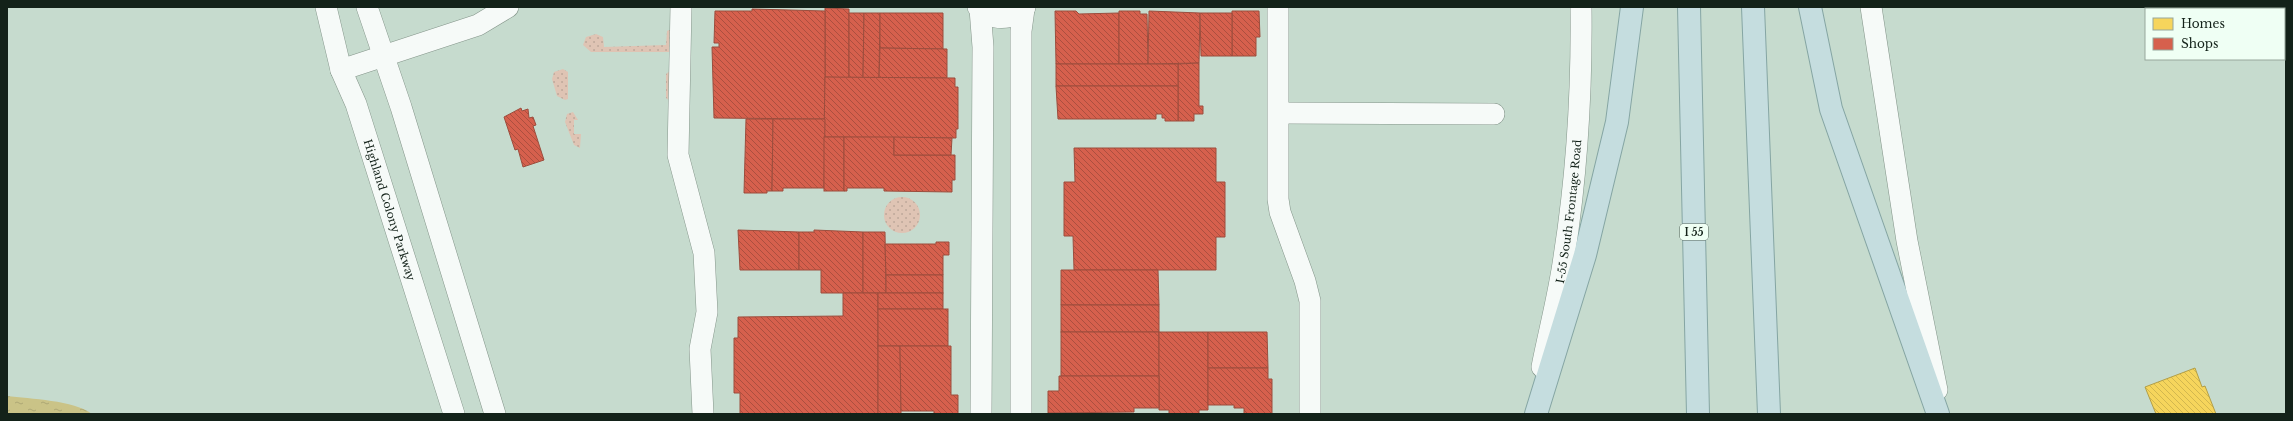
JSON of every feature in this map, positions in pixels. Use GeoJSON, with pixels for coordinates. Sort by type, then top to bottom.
{"type":"FeatureCollection","features":[{"type":"Feature","properties":{"kind":"highway"},"geometry":{"type":"LineString","coordinates":[[1536,414],[1585,254],[1617,122],[1632,7]]}},
{"type":"Feature","properties":{"kind":"highway","name":"I 55"},"geometry":{"type":"LineString","coordinates":[[1689,7],[1698,414]]}},
{"type":"Feature","properties":{"kind":"highway"},"geometry":{"type":"LineString","coordinates":[[1753,7],[1768,414]]}},
{"type":"Feature","properties":{"kind":"highway"},"geometry":{"type":"LineString","coordinates":[[1810,7],[1831,109],[1938,414]]}},
{"type":"Feature","properties":{"kind":"street","name":"Highland Colony Parkway"},"geometry":{"type":"LineString","coordinates":[[326,7],[341,70],[356,104],[454,414]]}},
{"type":"Feature","properties":{"kind":"street"},"geometry":{"type":"LineString","coordinates":[[367,7],[495,414]]}},
{"type":"Feature","properties":{"kind":"street"},"geometry":{"type":"LineString","coordinates":[[341,70],[478,25],[508,7]]}},
{"type":"Feature","properties":{"kind":"street"},"geometry":{"type":"LineString","coordinates":[[681,7],[678,156],[704,253],[706,269],[707,312],[700,349],[703,414]]}},
{"type":"Feature","properties":{"kind":"street"},"geometry":{"type":"LineString","coordinates":[[1278,7],[1278,199],[1280,212],[1305,281],[1311,311],[1310,414]]}},
{"type":"Feature","properties":{"kind":"street","name":"I-55 South Frontage Road"},"geometry":{"type":"LineString","coordinates":[[1532,414],[1564,258],[1575,174],[1581,103],[1581,7]]}},
{"type":"Feature","properties":{"kind":"street"},"geometry":{"type":"LineString","coordinates":[[1871,7],[1908,241],[1942,414]]}},
{"type":"Feature","properties":{"kind":"street"},"geometry":{"type":"LineString","coordinates":[[979,8],[988,14],[1002,18],[1015,15],[1025,8]]}},
{"type":"Feature","properties":{"kind":"street"},"geometry":{"type":"LineString","coordinates":[[979,8],[983,46],[981,414]]}},
{"type":"Feature","properties":{"kind":"street"},"geometry":{"type":"LineString","coordinates":[[1021,414],[1021,31],[1025,8]]}},
{"type":"Feature","properties":{"kind":"street"},"geometry":{"type":"LineString","coordinates":[[1279,113],[1494,114]]}},
{"type":"Feature","properties":{"kind":"shaded area"},"geometry":{"type":"Polygon","coordinates":[[[674,30],[672,52],[591,52],[583,45],[586,37],[596,34],[603,37],[604,47],[666,45],[667,31],[674,30]]]}},
{"type":"Feature","properties":{"kind":"shaded area"},"geometry":{"type":"Polygon","coordinates":[[[563,69],[568,72],[568,99],[565,100],[557,96],[552,79],[554,72],[563,69]]]}},
{"type":"Feature","properties":{"kind":"shaded area"},"geometry":{"type":"Polygon","coordinates":[[[670,71],[670,101],[666,98],[666,74],[670,71]]]}},
{"type":"Feature","properties":{"kind":"shaded area"},"geometry":{"type":"Polygon","coordinates":[[[573,112],[578,120],[574,120],[574,134],[581,134],[580,148],[574,145],[565,122],[567,114],[573,112]]]}},
{"type":"Feature","properties":{"kind":"shaded area"},"geometry":{"type":"Polygon","coordinates":[[[902,197],[915,202],[920,215],[915,228],[902,233],[889,228],[884,215],[889,202],[902,197]]]}},
{"type":"Feature","properties":{"kind":"water"},"geometry":{"type":"Polygon","coordinates":[[[7,396],[63,403],[84,409],[92,414],[7,414],[7,396]]]}},
{"type":"Feature","properties":{"kind":"building: Homes"},"geometry":{"type":"Polygon","coordinates":[[[2195,368],[2202,387],[2205,386],[2216,414],[2156,414],[2145,387],[2195,368]]]}},
{"type":"Feature","properties":{"kind":"building: Shops"},"geometry":{"type":"Polygon","coordinates":[[[825,8],[849,9],[849,78],[825,77],[825,8]]]}},
{"type":"Feature","properties":{"kind":"building: Shops"},"geometry":{"type":"Polygon","coordinates":[[[752,9],[825,11],[825,119],[714,118],[712,47],[719,47],[719,43],[714,43],[715,11],[752,11],[752,9]]]}},
{"type":"Feature","properties":{"kind":"building: Shops"},"geometry":{"type":"Polygon","coordinates":[[[1055,11],[1076,11],[1079,14],[1119,13],[1119,64],[1056,64],[1055,11]]]}},
{"type":"Feature","properties":{"kind":"building: Shops"},"geometry":{"type":"Polygon","coordinates":[[[1119,11],[1140,11],[1140,14],[1147,14],[1148,64],[1119,64],[1119,11]]]}},
{"type":"Feature","properties":{"kind":"building: Shops"},"geometry":{"type":"Polygon","coordinates":[[[1149,11],[1200,13],[1199,63],[1148,64],[1149,11]]]}},
{"type":"Feature","properties":{"kind":"building: Shops"},"geometry":{"type":"Polygon","coordinates":[[[1232,11],[1259,11],[1260,37],[1256,37],[1256,56],[1232,56],[1232,11]]]}},
{"type":"Feature","properties":{"kind":"building: Shops"},"geometry":{"type":"Polygon","coordinates":[[[849,13],[864,13],[863,78],[849,78],[849,13]]]}},
{"type":"Feature","properties":{"kind":"building: Shops"},"geometry":{"type":"Polygon","coordinates":[[[864,13],[880,13],[879,78],[863,78],[864,13]]]}},
{"type":"Feature","properties":{"kind":"building: Shops"},"geometry":{"type":"Polygon","coordinates":[[[880,13],[943,13],[943,49],[880,48],[880,13]]]}},
{"type":"Feature","properties":{"kind":"building: Shops"},"geometry":{"type":"Polygon","coordinates":[[[1200,13],[1232,13],[1232,56],[1201,56],[1200,13]]]}},
{"type":"Feature","properties":{"kind":"building: Shops"},"geometry":{"type":"Polygon","coordinates":[[[880,48],[947,49],[947,78],[879,78],[880,48]]]}},
{"type":"Feature","properties":{"kind":"building: Shops"},"geometry":{"type":"Polygon","coordinates":[[[1199,63],[1199,106],[1203,106],[1203,114],[1194,114],[1194,121],[1178,121],[1178,64],[1199,63]]]}},
{"type":"Feature","properties":{"kind":"building: Shops"},"geometry":{"type":"Polygon","coordinates":[[[1056,64],[1178,64],[1178,86],[1056,86],[1056,64]]]}},
{"type":"Feature","properties":{"kind":"building: Shops"},"geometry":{"type":"Polygon","coordinates":[[[825,77],[955,78],[955,87],[958,87],[958,129],[956,129],[956,138],[824,137],[825,77]]]}},
{"type":"Feature","properties":{"kind":"building: Shops"},"geometry":{"type":"Polygon","coordinates":[[[1056,86],[1178,86],[1178,121],[1165,121],[1165,118],[1162,118],[1162,114],[1156,114],[1156,119],[1058,119],[1056,86]]]}},
{"type":"Feature","properties":{"kind":"building: Shops"},"geometry":{"type":"Polygon","coordinates":[[[521,108],[522,111],[528,109],[529,118],[533,117],[536,125],[533,126],[544,160],[523,167],[518,149],[515,150],[504,117],[521,108]]]}},
{"type":"Feature","properties":{"kind":"building: Shops"},"geometry":{"type":"Polygon","coordinates":[[[746,119],[773,119],[772,191],[767,191],[767,193],[744,193],[746,119]]]}},
{"type":"Feature","properties":{"kind":"building: Shops"},"geometry":{"type":"Polygon","coordinates":[[[773,119],[825,119],[824,188],[783,188],[783,191],[772,191],[773,119]]]}},
{"type":"Feature","properties":{"kind":"building: Shops"},"geometry":{"type":"Polygon","coordinates":[[[824,137],[844,137],[844,191],[824,191],[824,137]]]}},
{"type":"Feature","properties":{"kind":"building: Shops"},"geometry":{"type":"Polygon","coordinates":[[[844,137],[894,137],[894,155],[955,155],[955,180],[952,180],[952,192],[884,191],[884,188],[847,188],[847,191],[844,191],[844,137]]]}},
{"type":"Feature","properties":{"kind":"building: Shops"},"geometry":{"type":"Polygon","coordinates":[[[894,137],[952,138],[951,155],[894,155],[894,137]]]}},
{"type":"Feature","properties":{"kind":"building: Shops"},"geometry":{"type":"Polygon","coordinates":[[[1074,148],[1216,148],[1216,182],[1225,182],[1225,237],[1216,237],[1216,270],[1074,270],[1073,236],[1064,236],[1064,182],[1075,182],[1074,148]]]}},
{"type":"Feature","properties":{"kind":"building: Shops"},"geometry":{"type":"Polygon","coordinates":[[[738,230],[799,232],[799,270],[740,270],[738,230]]]}},
{"type":"Feature","properties":{"kind":"building: Shops"},"geometry":{"type":"Polygon","coordinates":[[[814,230],[863,232],[863,293],[821,293],[821,270],[799,270],[799,232],[814,232],[814,230]]]}},
{"type":"Feature","properties":{"kind":"building: Shops"},"geometry":{"type":"Polygon","coordinates":[[[863,232],[885,232],[886,293],[863,293],[863,232]]]}},
{"type":"Feature","properties":{"kind":"building: Shops"},"geometry":{"type":"Polygon","coordinates":[[[936,242],[949,242],[949,255],[943,255],[943,275],[886,275],[885,244],[936,244],[936,242]]]}},
{"type":"Feature","properties":{"kind":"building: Shops"},"geometry":{"type":"Polygon","coordinates":[[[1061,270],[1158,270],[1159,305],[1061,305],[1061,270]]]}},
{"type":"Feature","properties":{"kind":"building: Shops"},"geometry":{"type":"Polygon","coordinates":[[[886,275],[943,275],[943,293],[886,293],[886,275]]]}},
{"type":"Feature","properties":{"kind":"building: Shops"},"geometry":{"type":"Polygon","coordinates":[[[843,293],[878,293],[878,414],[740,414],[740,393],[734,393],[734,338],[738,338],[738,317],[843,316],[843,293]]]}},
{"type":"Feature","properties":{"kind":"building: Shops"},"geometry":{"type":"Polygon","coordinates":[[[878,293],[943,293],[943,309],[878,309],[878,293]]]}},
{"type":"Feature","properties":{"kind":"building: Shops"},"geometry":{"type":"Polygon","coordinates":[[[1061,305],[1159,305],[1159,332],[1061,332],[1061,305]]]}},
{"type":"Feature","properties":{"kind":"building: Shops"},"geometry":{"type":"Polygon","coordinates":[[[878,309],[948,309],[948,346],[878,346],[878,309]]]}},
{"type":"Feature","properties":{"kind":"building: Shops"},"geometry":{"type":"Polygon","coordinates":[[[1061,332],[1159,332],[1159,376],[1061,376],[1061,332]]]}},
{"type":"Feature","properties":{"kind":"building: Shops"},"geometry":{"type":"Polygon","coordinates":[[[1159,332],[1208,332],[1208,410],[1199,410],[1199,414],[1169,414],[1169,410],[1159,410],[1159,332]]]}},
{"type":"Feature","properties":{"kind":"building: Shops"},"geometry":{"type":"Polygon","coordinates":[[[1208,332],[1267,332],[1268,368],[1208,368],[1208,332]]]}},
{"type":"Feature","properties":{"kind":"building: Shops"},"geometry":{"type":"Polygon","coordinates":[[[878,346],[900,346],[901,414],[878,414],[878,346]]]}},
{"type":"Feature","properties":{"kind":"building: Shops"},"geometry":{"type":"Polygon","coordinates":[[[900,346],[951,346],[951,395],[958,395],[958,414],[934,414],[934,411],[901,411],[900,346]]]}},
{"type":"Feature","properties":{"kind":"building: Shops"},"geometry":{"type":"Polygon","coordinates":[[[1208,368],[1268,368],[1268,379],[1272,379],[1272,414],[1244,414],[1244,408],[1234,408],[1234,405],[1208,405],[1208,368]]]}},
{"type":"Feature","properties":{"kind":"building: Shops"},"geometry":{"type":"Polygon","coordinates":[[[1059,376],[1159,376],[1159,408],[1134,408],[1134,412],[1048,413],[1048,391],[1059,391],[1059,376]]]}}]}
